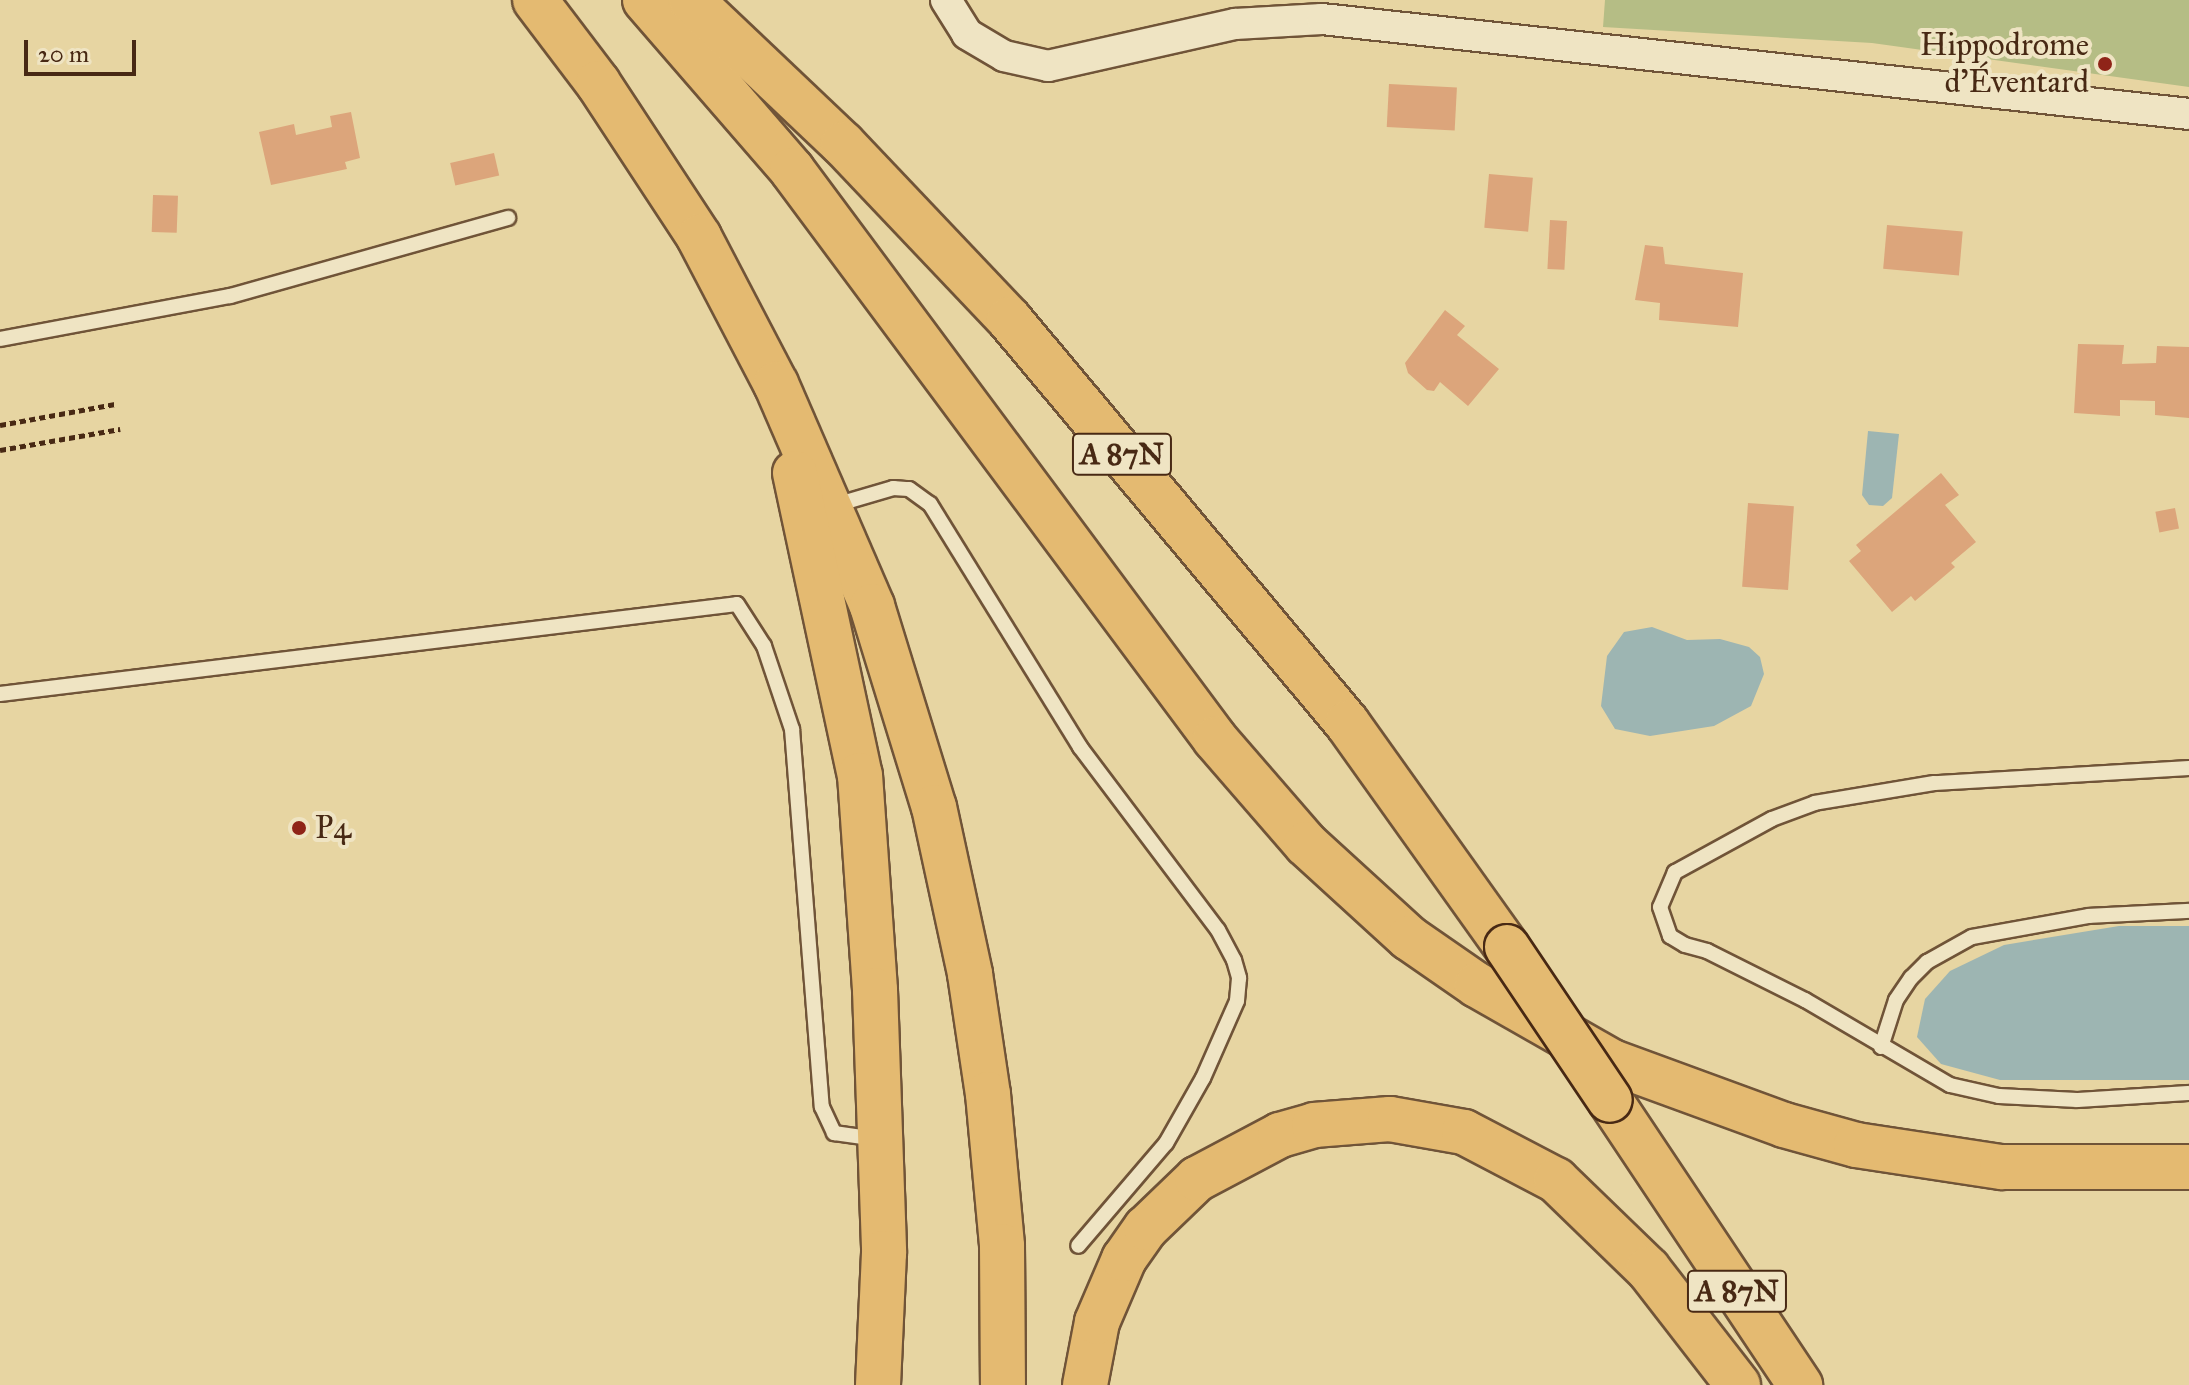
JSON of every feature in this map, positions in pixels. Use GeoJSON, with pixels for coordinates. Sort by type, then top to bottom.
{"type":"FeatureCollection","features":[{"type":"Feature","properties":{"kind":"highway"},"geometry":{"type":"LineString","coordinates":[[535,0],[598,83],[699,237],[776,384],[872,606],[915,740],[970,974],[988,1094],[1002,1246],[1003,1385]]}},
{"type":"Feature","properties":{"kind":"highway"},"geometry":{"type":"LineString","coordinates":[[645,0],[792,170],[1224,749],[1306,844],[1409,938],[1477,985],[1612,1062],[1784,1125],[1856,1145],[2002,1167],[2189,1167]]}},
{"type":"Feature","properties":{"kind":"highway","name":"A 87N"},"geometry":{"type":"LineString","coordinates":[[691,0],[843,144],[1009,319],[1347,723],[1507,947],[1800,1385]]}},
{"type":"Feature","properties":{"kind":"highway"},"geometry":{"type":"LineString","coordinates":[[776,384],[860,775],[884,1253],[878,1385]]}},
{"type":"Feature","properties":{"kind":"highway"},"geometry":{"type":"LineString","coordinates":[[1085,1385],[1097,1322],[1124,1259],[1146,1228],[1197,1179],[1280,1135],[1314,1125],[1390,1119],[1464,1132],[1556,1180],[1648,1269],[1738,1385]]}},
{"type":"Feature","properties":{"kind":"street"},"geometry":{"type":"LineString","coordinates":[[946,0],[967,34],[1004,56],[1048,66],[1235,24],[1322,19],[1679,54],[2189,114]]}},
{"type":"Feature","properties":{"kind":"lane"},"geometry":{"type":"LineString","coordinates":[[0,339],[230,296],[508,218]]}},
{"type":"Feature","properties":{"kind":"lane"},"geometry":{"type":"LineString","coordinates":[[831,507],[893,488],[920,494],[930,504],[1080,747],[1218,930],[1234,960],[1239,978],[1237,1001],[1203,1078],[1166,1143],[1078,1246]]}},
{"type":"Feature","properties":{"kind":"lane"},"geometry":{"type":"LineString","coordinates":[[0,694],[737,604],[764,646],[792,729],[822,1107],[834,1133],[880,1139]]}},
{"type":"Feature","properties":{"kind":"lane"},"geometry":{"type":"LineString","coordinates":[[2189,768],[1934,783],[1853,793],[1772,819],[1675,872],[1660,907],[1670,936],[1805,1000],[1950,1085],[1999,1096],[2077,1100],[2189,1093]]}},
{"type":"Feature","properties":{"kind":"lane"},"geometry":{"type":"LineString","coordinates":[[1881,1047],[1896,1000],[1911,978],[1927,962],[1972,937],[2089,916],[2189,911]]}},
{"type":"Feature","properties":{"kind":"path"},"geometry":{"type":"LineString","coordinates":[[0,425],[115,404]]}},
{"type":"Feature","properties":{"kind":"path"},"geometry":{"type":"LineString","coordinates":[[0,450],[120,429]]}},
{"type":"Feature","properties":{"kind":"green space","name":"Hippodrome d'Éventard"},"geometry":{"type":"Polygon","coordinates":[[[1605,0],[2189,0],[2189,87],[1872,43],[1603,27],[1605,0]]]}},
{"type":"Feature","properties":{"kind":"water"},"geometry":{"type":"Polygon","coordinates":[[[1868,431],[1899,434],[1892,498],[1883,506],[1869,505],[1862,495],[1868,431]]]}},
{"type":"Feature","properties":{"kind":"water"},"geometry":{"type":"Polygon","coordinates":[[[1652,627],[1687,640],[1720,639],[1749,647],[1760,657],[1764,674],[1751,706],[1714,726],[1650,736],[1615,729],[1601,706],[1607,656],[1624,632],[1652,627]]]}},
{"type":"Feature","properties":{"kind":"water"},"geometry":{"type":"Polygon","coordinates":[[[2119,926],[2189,926],[2189,1080],[2000,1080],[1941,1064],[1917,1037],[1925,999],[1950,971],[2004,945],[2119,926]]]}},
{"type":"Feature","properties":{"kind":"building"},"geometry":{"type":"Polygon","coordinates":[[[1389,84],[1457,88],[1455,130],[1387,127],[1389,84]]]}},
{"type":"Feature","properties":{"kind":"building"},"geometry":{"type":"Polygon","coordinates":[[[351,112],[360,158],[345,162],[347,169],[271,185],[259,132],[294,124],[296,135],[332,127],[330,116],[351,112]]]}},
{"type":"Feature","properties":{"kind":"building"},"geometry":{"type":"Polygon","coordinates":[[[494,153],[499,175],[455,186],[450,163],[494,153]]]}},
{"type":"Feature","properties":{"kind":"building"},"geometry":{"type":"Polygon","coordinates":[[[1489,174],[1533,178],[1528,232],[1484,228],[1489,174]]]}},
{"type":"Feature","properties":{"kind":"building"},"geometry":{"type":"Polygon","coordinates":[[[153,195],[178,196],[177,233],[152,232],[153,195]]]}},
{"type":"Feature","properties":{"kind":"building"},"geometry":{"type":"Polygon","coordinates":[[[1550,220],[1567,221],[1564,270],[1547,269],[1550,220]]]}},
{"type":"Feature","properties":{"kind":"building"},"geometry":{"type":"Polygon","coordinates":[[[1887,225],[1963,232],[1959,275],[1883,269],[1887,225]]]}},
{"type":"Feature","properties":{"kind":"building"},"geometry":{"type":"Polygon","coordinates":[[[1645,245],[1663,247],[1665,264],[1743,273],[1738,327],[1659,320],[1660,303],[1635,300],[1645,245]]]}},
{"type":"Feature","properties":{"kind":"building"},"geometry":{"type":"Polygon","coordinates":[[[1445,310],[1465,326],[1457,335],[1499,369],[1468,406],[1440,382],[1434,391],[1427,390],[1408,373],[1405,363],[1445,310]]]}},
{"type":"Feature","properties":{"kind":"building"},"geometry":{"type":"Polygon","coordinates":[[[2078,344],[2124,345],[2122,364],[2156,363],[2157,346],[2189,347],[2189,418],[2155,415],[2155,401],[2120,400],[2120,416],[2074,413],[2078,344]]]}},
{"type":"Feature","properties":{"kind":"building"},"geometry":{"type":"Polygon","coordinates":[[[1941,473],[1959,495],[1945,505],[1976,542],[1951,563],[1955,567],[1915,601],[1911,596],[1892,612],[1849,561],[1861,551],[1856,545],[1941,473]]]}},
{"type":"Feature","properties":{"kind":"building"},"geometry":{"type":"Polygon","coordinates":[[[1748,503],[1794,506],[1788,590],[1742,587],[1748,503]]]}},
{"type":"Feature","properties":{"kind":"building"},"geometry":{"type":"Polygon","coordinates":[[[2175,508],[2179,529],[2159,532],[2155,512],[2175,508]]]}},
{"type":"Feature","properties":{"kind":"place","name":"Hippodrome d'Éventard"},"geometry":{"type":"Point","coordinates":[2105,64]}},
{"type":"Feature","properties":{"kind":"place","name":"P4"},"geometry":{"type":"Point","coordinates":[299,828]}}]}
